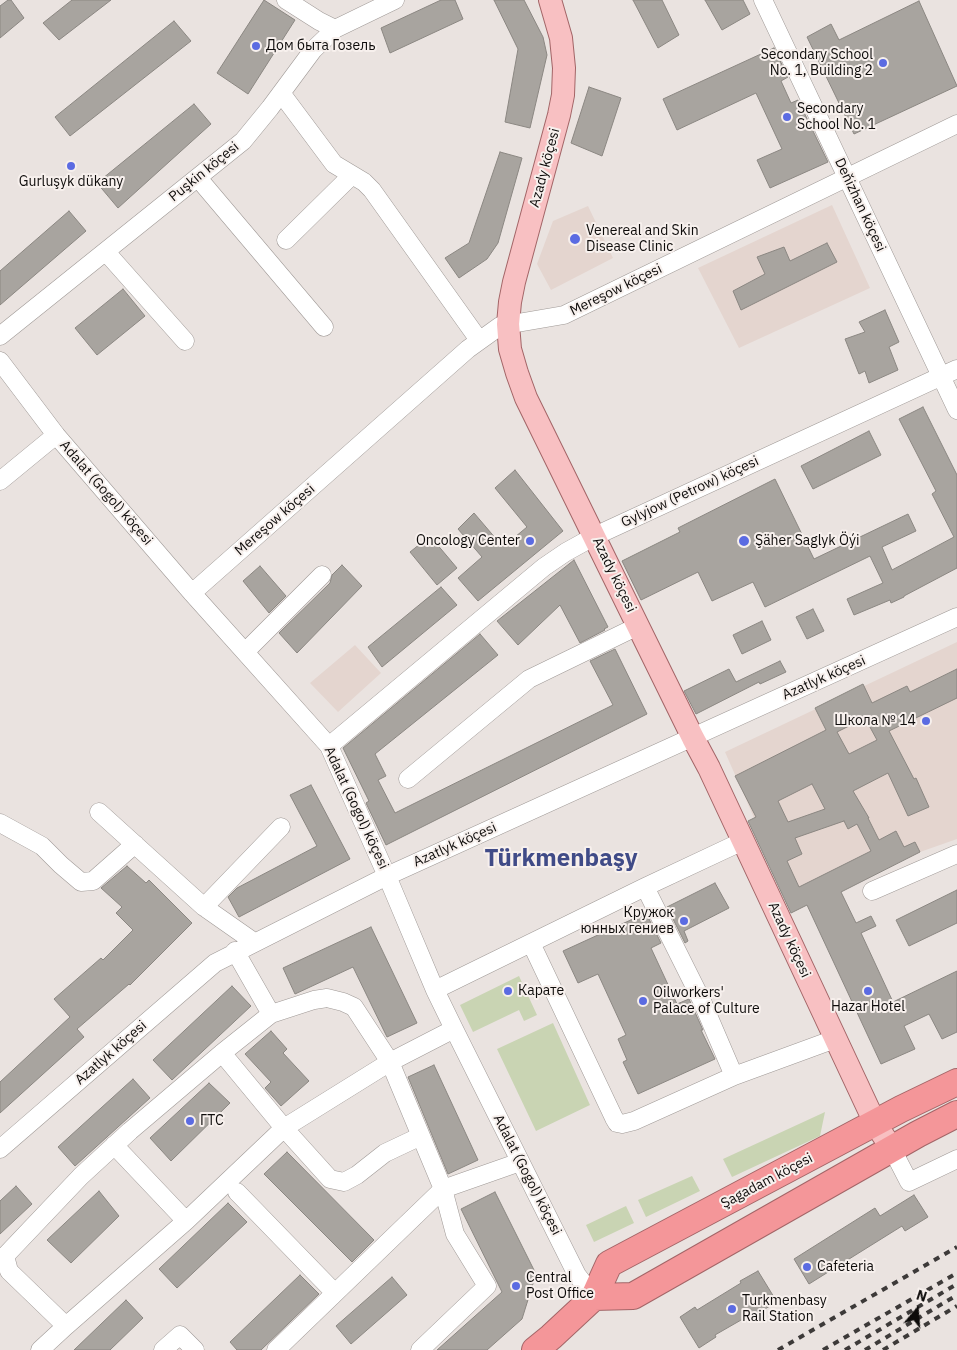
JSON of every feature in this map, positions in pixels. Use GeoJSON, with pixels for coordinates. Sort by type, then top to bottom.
{"type":"FeatureCollection","features":[{"type":"Feature","properties":{"kind":"highway","name":"Şagadam köçesi"},"geometry":{"type":"LineString","coordinates":[[548,1346],[594,1297],[609,1264],[901,1109],[957,1082]]}},
{"type":"Feature","properties":{"kind":"highway"},"geometry":{"type":"LineString","coordinates":[[594,1297],[633,1296],[918,1134],[957,1114]]}},
{"type":"Feature","properties":{"kind":"main road","name":"Azady köçesi"},"geometry":{"type":"LineString","coordinates":[[550,0],[561,38],[564,68],[563,95],[510,302],[508,324],[510,349],[517,373],[526,398],[709,768],[875,1123],[892,1149]]}},
{"type":"Feature","properties":{"kind":"street"},"geometry":{"type":"LineString","coordinates":[[286,0],[335,29]]}},
{"type":"Feature","properties":{"kind":"street","name":"Puşkin köçesi"},"geometry":{"type":"LineString","coordinates":[[0,336],[243,141],[313,50],[335,29],[395,0]]}},
{"type":"Feature","properties":{"kind":"street","name":"Deňizhan köçesi"},"geometry":{"type":"LineString","coordinates":[[763,0],[847,177],[949,372],[957,410]]}},
{"type":"Feature","properties":{"kind":"street"},"geometry":{"type":"LineString","coordinates":[[281,93],[334,164],[364,182],[372,190],[479,340]]}},
{"type":"Feature","properties":{"kind":"street","name":"Mereşow köçesi"},"geometry":{"type":"LineString","coordinates":[[192,593],[479,340],[500,326],[564,315],[957,124]]}},
{"type":"Feature","properties":{"kind":"street"},"geometry":{"type":"LineString","coordinates":[[286,240],[352,175]]}},
{"type":"Feature","properties":{"kind":"street"},"geometry":{"type":"LineString","coordinates":[[198,178],[324,327]]}},
{"type":"Feature","properties":{"kind":"street"},"geometry":{"type":"LineString","coordinates":[[106,252],[185,341]]}},
{"type":"Feature","properties":{"kind":"street","name":"Adalat (Gogol) köçesi"},"geometry":{"type":"LineString","coordinates":[[0,361],[56,435],[192,593],[329,746],[435,990],[577,1275],[594,1297]]}},
{"type":"Feature","properties":{"kind":"street","name":"Gylyjow (Petrow) köçesi"},"geometry":{"type":"LineString","coordinates":[[329,746],[544,567],[566,552],[595,536],[949,372]]}},
{"type":"Feature","properties":{"kind":"street"},"geometry":{"type":"LineString","coordinates":[[0,481],[56,435]]}},
{"type":"Feature","properties":{"kind":"street"},"geometry":{"type":"LineString","coordinates":[[245,652],[322,575]]}},
{"type":"Feature","properties":{"kind":"street","name":"Azatlyk köçesi"},"geometry":{"type":"LineString","coordinates":[[0,1149],[215,963],[236,951],[387,876],[957,617]]}},
{"type":"Feature","properties":{"kind":"street"},"geometry":{"type":"LineString","coordinates":[[408,779],[529,679],[638,626]]}},
{"type":"Feature","properties":{"kind":"street"},"geometry":{"type":"LineString","coordinates":[[99,812],[204,907],[254,942]]}},
{"type":"Feature","properties":{"kind":"street"},"geometry":{"type":"LineString","coordinates":[[0,823],[42,846],[61,866],[81,882],[92,881],[134,844]]}},
{"type":"Feature","properties":{"kind":"street"},"geometry":{"type":"LineString","coordinates":[[204,907],[281,827]]}},
{"type":"Feature","properties":{"kind":"street"},"geometry":{"type":"LineString","coordinates":[[435,990],[743,841]]}},
{"type":"Feature","properties":{"kind":"street"},"geometry":{"type":"LineString","coordinates":[[872,891],[957,854]]}},
{"type":"Feature","properties":{"kind":"street"},"geometry":{"type":"LineString","coordinates":[[645,887],[701,999],[734,1076]]}},
{"type":"Feature","properties":{"kind":"street"},"geometry":{"type":"LineString","coordinates":[[531,943],[617,1123],[622,1124],[634,1121],[734,1076],[835,1039]]}},
{"type":"Feature","properties":{"kind":"street"},"geometry":{"type":"LineString","coordinates":[[236,951],[271,1014]]}},
{"type":"Feature","properties":{"kind":"street"},"geometry":{"type":"LineString","coordinates":[[66,1326],[9,1271],[5,1256],[81,1176],[130,1130],[222,1053],[271,1014],[314,1000],[327,998],[354,1007],[390,1062],[443,1190],[455,1234],[486,1286],[420,1350]]}},
{"type":"Feature","properties":{"kind":"street"},"geometry":{"type":"LineString","coordinates":[[40,1350],[186,1221],[284,1128],[390,1062],[454,1029]]}},
{"type":"Feature","properties":{"kind":"street"},"geometry":{"type":"LineString","coordinates":[[222,1053],[284,1128],[330,1179],[344,1182],[357,1175],[385,1153],[421,1136]]}},
{"type":"Feature","properties":{"kind":"street"},"geometry":{"type":"LineString","coordinates":[[114,1145],[186,1221]]}},
{"type":"Feature","properties":{"kind":"street"},"geometry":{"type":"LineString","coordinates":[[892,1149],[909,1182],[957,1159]]}},
{"type":"Feature","properties":{"kind":"street"},"geometry":{"type":"LineString","coordinates":[[276,1350],[443,1190],[520,1162]]}},
{"type":"Feature","properties":{"kind":"street"},"geometry":{"type":"LineString","coordinates":[[237,1192],[335,1293]]}},
{"type":"Feature","properties":{"kind":"street"},"geometry":{"type":"LineString","coordinates":[[163,1350],[180,1335],[195,1350]]}},
{"type":"Feature","properties":{"kind":"shaded area"},"geometry":{"type":"Polygon","coordinates":[[[832,205],[870,288],[739,348],[698,268],[832,205]]]}},
{"type":"Feature","properties":{"kind":"shaded area","name":"Venereal and Skin Disease Clinic"},"geometry":{"type":"Polygon","coordinates":[[[588,206],[613,258],[551,290],[537,264],[553,221],[588,206]]]}},
{"type":"Feature","properties":{"kind":"shaded area"},"geometry":{"type":"Polygon","coordinates":[[[957,642],[957,839],[920,852],[795,911],[725,752],[957,642]]]}},
{"type":"Feature","properties":{"kind":"shaded area"},"geometry":{"type":"Polygon","coordinates":[[[355,645],[381,673],[338,712],[310,683],[355,645]]]}},
{"type":"Feature","properties":{"kind":"green space","name":"Карате"},"geometry":{"type":"Polygon","coordinates":[[[519,976],[537,1015],[524,1021],[519,1010],[473,1032],[460,1005],[519,976]]]}},
{"type":"Feature","properties":{"kind":"green space"},"geometry":{"type":"Polygon","coordinates":[[[553,1023],[590,1105],[536,1131],[497,1049],[553,1023]]]}},
{"type":"Feature","properties":{"kind":"green space"},"geometry":{"type":"Polygon","coordinates":[[[825,1112],[820,1136],[732,1177],[723,1159],[825,1112]]]}},
{"type":"Feature","properties":{"kind":"green space"},"geometry":{"type":"Polygon","coordinates":[[[692,1176],[700,1191],[646,1217],[638,1200],[692,1176]]]}},
{"type":"Feature","properties":{"kind":"green space"},"geometry":{"type":"Polygon","coordinates":[[[626,1206],[634,1223],[594,1242],[586,1225],[626,1206]]]}},
{"type":"Feature","properties":{"kind":"building"},"geometry":{"type":"Polygon","coordinates":[[[11,0],[24,18],[0,38],[0,6],[11,0]]]}},
{"type":"Feature","properties":{"kind":"building"},"geometry":{"type":"Polygon","coordinates":[[[72,0],[111,0],[59,40],[43,23],[72,0]]]}},
{"type":"Feature","properties":{"kind":"building","name":"Дом быта Гозель"},"geometry":{"type":"Polygon","coordinates":[[[264,0],[295,20],[248,94],[217,73],[264,0]]]}},
{"type":"Feature","properties":{"kind":"building"},"geometry":{"type":"Polygon","coordinates":[[[441,0],[455,0],[463,19],[390,53],[381,28],[441,0]]]}},
{"type":"Feature","properties":{"kind":"building"},"geometry":{"type":"Polygon","coordinates":[[[494,0],[524,0],[543,37],[547,55],[530,128],[505,122],[518,49],[494,0]]]}},
{"type":"Feature","properties":{"kind":"building"},"geometry":{"type":"Polygon","coordinates":[[[633,0],[662,0],[679,35],[658,48],[633,0]]]}},
{"type":"Feature","properties":{"kind":"building"},"geometry":{"type":"Polygon","coordinates":[[[705,0],[743,0],[750,14],[722,30],[705,0]]]}},
{"type":"Feature","properties":{"kind":"building","name":"Secondary School No. 1, Building 2"},"geometry":{"type":"Polygon","coordinates":[[[919,1],[957,86],[854,134],[807,37],[831,24],[839,40],[919,1]]]}},
{"type":"Feature","properties":{"kind":"building"},"geometry":{"type":"Polygon","coordinates":[[[174,21],[191,41],[70,136],[55,117],[174,21]]]}},
{"type":"Feature","properties":{"kind":"building","name":"Secondary School No. 1"},"geometry":{"type":"Polygon","coordinates":[[[774,48],[788,77],[781,81],[791,103],[798,100],[828,162],[770,188],[757,160],[782,149],[756,93],[677,130],[663,99],[774,48]]]}},
{"type":"Feature","properties":{"kind":"building"},"geometry":{"type":"Polygon","coordinates":[[[589,87],[621,98],[602,156],[571,143],[589,87]]]}},
{"type":"Feature","properties":{"kind":"building"},"geometry":{"type":"Polygon","coordinates":[[[194,104],[211,124],[118,208],[97,183],[194,104]]]}},
{"type":"Feature","properties":{"kind":"building"},"geometry":{"type":"Polygon","coordinates":[[[500,152],[522,158],[498,243],[487,259],[459,278],[445,258],[469,243],[500,152]]]}},
{"type":"Feature","properties":{"kind":"building"},"geometry":{"type":"Polygon","coordinates":[[[69,211],[86,231],[0,305],[0,271],[69,211]]]}},
{"type":"Feature","properties":{"kind":"building"},"geometry":{"type":"Polygon","coordinates":[[[827,243],[837,262],[741,310],[733,291],[765,274],[757,257],[784,247],[790,261],[827,243]]]}},
{"type":"Feature","properties":{"kind":"building"},"geometry":{"type":"Polygon","coordinates":[[[123,289],[145,316],[97,355],[75,328],[123,289]]]}},
{"type":"Feature","properties":{"kind":"building"},"geometry":{"type":"Polygon","coordinates":[[[885,310],[899,342],[889,347],[898,370],[869,383],[865,371],[859,374],[845,339],[865,332],[859,322],[885,310]]]}},
{"type":"Feature","properties":{"kind":"building"},"geometry":{"type":"Polygon","coordinates":[[[923,407],[957,475],[957,568],[891,603],[890,600],[854,615],[847,599],[883,583],[870,556],[765,607],[753,582],[712,601],[698,572],[641,600],[622,561],[680,532],[678,528],[775,479],[814,559],[908,514],[916,531],[882,547],[892,570],[954,537],[932,494],[936,491],[899,419],[923,407]]]}},
{"type":"Feature","properties":{"kind":"building"},"geometry":{"type":"Polygon","coordinates":[[[869,431],[881,455],[813,489],[801,466],[869,431]]]}},
{"type":"Feature","properties":{"kind":"building","name":"Oncology Center"},"geometry":{"type":"Polygon","coordinates":[[[515,470],[563,531],[478,601],[458,578],[482,557],[458,529],[474,513],[503,547],[527,527],[495,488],[515,470]]]}},
{"type":"Feature","properties":{"kind":"building"},"geometry":{"type":"Polygon","coordinates":[[[430,536],[457,568],[437,585],[410,552],[430,536]]]}},
{"type":"Feature","properties":{"kind":"building"},"geometry":{"type":"Polygon","coordinates":[[[574,560],[608,627],[580,643],[560,605],[518,645],[497,621],[574,560]]]}},
{"type":"Feature","properties":{"kind":"building"},"geometry":{"type":"Polygon","coordinates":[[[342,565],[362,586],[297,653],[279,633],[330,583],[332,575],[342,565]]]}},
{"type":"Feature","properties":{"kind":"building"},"geometry":{"type":"Polygon","coordinates":[[[260,566],[286,596],[269,613],[243,581],[260,566]]]}},
{"type":"Feature","properties":{"kind":"building"},"geometry":{"type":"Polygon","coordinates":[[[441,587],[457,605],[382,667],[368,647],[441,587]]]}},
{"type":"Feature","properties":{"kind":"building"},"geometry":{"type":"Polygon","coordinates":[[[813,609],[824,631],[807,639],[796,617],[813,609]]]}},
{"type":"Feature","properties":{"kind":"building"},"geometry":{"type":"Polygon","coordinates":[[[762,621],[771,640],[742,654],[733,635],[762,621]]]}},
{"type":"Feature","properties":{"kind":"building"},"geometry":{"type":"Polygon","coordinates":[[[480,634],[498,655],[375,754],[386,776],[378,780],[395,813],[613,705],[590,661],[615,649],[647,714],[386,845],[366,803],[369,801],[343,748],[480,634]]]}},
{"type":"Feature","properties":{"kind":"building"},"geometry":{"type":"Polygon","coordinates":[[[780,661],[786,672],[760,684],[759,682],[696,714],[684,691],[729,669],[736,682],[780,661]]]}},
{"type":"Feature","properties":{"kind":"building"},"geometry":{"type":"Polygon","coordinates":[[[957,669],[957,698],[889,731],[914,779],[916,778],[929,807],[908,816],[888,773],[853,791],[879,840],[896,831],[904,847],[915,842],[920,852],[841,892],[856,923],[871,916],[876,926],[861,933],[893,1002],[957,971],[957,1032],[942,1039],[929,1014],[904,1026],[915,1049],[881,1064],[807,905],[791,913],[748,821],[756,817],[735,776],[826,730],[815,708],[863,684],[872,703],[907,686],[910,692],[957,669]],[[865,718],[837,732],[849,754],[877,740],[865,718]],[[812,784],[778,801],[788,822],[825,809],[812,784]],[[844,821],[795,838],[802,854],[787,861],[799,887],[871,851],[857,824],[848,829],[844,821]]]}},
{"type":"Feature","properties":{"kind":"building"},"geometry":{"type":"Polygon","coordinates":[[[311,785],[350,859],[239,917],[228,897],[237,888],[317,846],[290,795],[311,785]]]}},
{"type":"Feature","properties":{"kind":"building"},"geometry":{"type":"Polygon","coordinates":[[[127,866],[146,883],[149,880],[192,923],[130,985],[77,1029],[84,1037],[0,1113],[0,1082],[70,1017],[54,999],[101,958],[103,960],[133,930],[116,913],[122,907],[101,888],[127,866]]]}},
{"type":"Feature","properties":{"kind":"building","name":"Кружок юнных гениев"},"geometry":{"type":"Polygon","coordinates":[[[715,883],[729,908],[684,931],[688,941],[685,943],[667,907],[715,883]]]}},
{"type":"Feature","properties":{"kind":"building"},"geometry":{"type":"Polygon","coordinates":[[[957,890],[957,923],[909,946],[896,920],[957,890]]]}},
{"type":"Feature","properties":{"kind":"building","name":"Oilworkers' Palace of Culture"},"geometry":{"type":"Polygon","coordinates":[[[646,913],[661,943],[651,948],[677,1004],[689,999],[715,1059],[638,1094],[623,1062],[627,1060],[618,1039],[626,1035],[598,974],[578,983],[563,951],[646,913]]]}},
{"type":"Feature","properties":{"kind":"building"},"geometry":{"type":"Polygon","coordinates":[[[371,927],[417,1023],[387,1037],[353,967],[295,994],[283,968],[371,927]]]}},
{"type":"Feature","properties":{"kind":"building"},"geometry":{"type":"Polygon","coordinates":[[[232,986],[251,1006],[172,1080],[153,1060],[232,986]]]}},
{"type":"Feature","properties":{"kind":"building"},"geometry":{"type":"Polygon","coordinates":[[[271,1031],[287,1049],[283,1053],[309,1081],[281,1106],[265,1088],[271,1082],[245,1054],[271,1031]]]}},
{"type":"Feature","properties":{"kind":"building"},"geometry":{"type":"Polygon","coordinates":[[[434,1065],[478,1160],[448,1174],[408,1077],[434,1065]]]}},
{"type":"Feature","properties":{"kind":"building"},"geometry":{"type":"Polygon","coordinates":[[[133,1079],[150,1098],[75,1166],[58,1147],[133,1079]]]}},
{"type":"Feature","properties":{"kind":"building","name":"ГТС"},"geometry":{"type":"Polygon","coordinates":[[[209,1083],[230,1103],[171,1161],[150,1138],[209,1083]]]}},
{"type":"Feature","properties":{"kind":"building"},"geometry":{"type":"Polygon","coordinates":[[[287,1152],[374,1240],[352,1262],[264,1174],[287,1152]]]}},
{"type":"Feature","properties":{"kind":"building"},"geometry":{"type":"Polygon","coordinates":[[[16,1186],[32,1204],[0,1234],[0,1201],[16,1186]]]}},
{"type":"Feature","properties":{"kind":"building"},"geometry":{"type":"Polygon","coordinates":[[[99,1191],[119,1216],[71,1263],[47,1240],[99,1191]]]}},
{"type":"Feature","properties":{"kind":"building"},"geometry":{"type":"Polygon","coordinates":[[[495,1192],[536,1274],[522,1319],[487,1350],[437,1350],[502,1292],[461,1209],[495,1192]]]}},
{"type":"Feature","properties":{"kind":"building"},"geometry":{"type":"Polygon","coordinates":[[[914,1195],[928,1217],[905,1231],[902,1226],[809,1284],[794,1259],[875,1208],[880,1216],[914,1195]]]}},
{"type":"Feature","properties":{"kind":"building"},"geometry":{"type":"Polygon","coordinates":[[[228,1203],[247,1222],[177,1288],[159,1269],[228,1203]]]}},
{"type":"Feature","properties":{"kind":"building","name":"Turkmenbasy Rail Station"},"geometry":{"type":"Polygon","coordinates":[[[758,1271],[777,1302],[756,1314],[755,1312],[715,1335],[716,1337],[699,1348],[680,1317],[695,1307],[697,1310],[758,1271]]]}},
{"type":"Feature","properties":{"kind":"building"},"geometry":{"type":"Polygon","coordinates":[[[300,1275],[319,1294],[261,1350],[237,1350],[230,1342],[300,1275]]]}},
{"type":"Feature","properties":{"kind":"building"},"geometry":{"type":"Polygon","coordinates":[[[392,1277],[407,1295],[351,1344],[336,1326],[392,1277]]]}},
{"type":"Feature","properties":{"kind":"building"},"geometry":{"type":"Polygon","coordinates":[[[126,1300],[143,1318],[110,1350],[74,1350],[126,1300]]]}},
{"type":"Feature","properties":{"kind":"railway"},"geometry":{"type":"LineString","coordinates":[[778,1350],[957,1247]]}},
{"type":"Feature","properties":{"kind":"railway"},"geometry":{"type":"LineString","coordinates":[[823,1350],[957,1273]]}},
{"type":"Feature","properties":{"kind":"railway"},"geometry":{"type":"LineString","coordinates":[[845,1350],[957,1284]]}},
{"type":"Feature","properties":{"kind":"railway"},"geometry":{"type":"LineString","coordinates":[[865,1350],[957,1295]]}},
{"type":"Feature","properties":{"kind":"railway"},"geometry":{"type":"LineString","coordinates":[[883,1350],[957,1306]]}},
{"type":"Feature","properties":{"kind":"place","name":"Дом быта Гозель"},"geometry":{"type":"Point","coordinates":[256,46]}},
{"type":"Feature","properties":{"kind":"place","name":"Secondary School No. 1, Building 2"},"geometry":{"type":"Point","coordinates":[883,63]}},
{"type":"Feature","properties":{"kind":"place","name":"Secondary School No. 1"},"geometry":{"type":"Point","coordinates":[787,117]}},
{"type":"Feature","properties":{"kind":"place","name":"Gurluşyk dükany"},"geometry":{"type":"Point","coordinates":[71,166]}},
{"type":"Feature","properties":{"kind":"place","name":"Venereal and Skin Disease Clinic"},"geometry":{"type":"Point","coordinates":[575,239]}},
{"type":"Feature","properties":{"kind":"place","name":"Oncology Center"},"geometry":{"type":"Point","coordinates":[530,541]}},
{"type":"Feature","properties":{"kind":"place","name":"Şäher Saglyk Öýi"},"geometry":{"type":"Point","coordinates":[744,541]}},
{"type":"Feature","properties":{"kind":"place","name":"Школа № 14"},"geometry":{"type":"Point","coordinates":[926,721]}},
{"type":"Feature","properties":{"kind":"place","name":"Кружок юнных гениев"},"geometry":{"type":"Point","coordinates":[684,921]}},
{"type":"Feature","properties":{"kind":"place","name":"Карате"},"geometry":{"type":"Point","coordinates":[508,991]}},
{"type":"Feature","properties":{"kind":"place","name":"Hazar Hotel"},"geometry":{"type":"Point","coordinates":[868,991]}},
{"type":"Feature","properties":{"kind":"place","name":"Oilworkers' Palace of Culture"},"geometry":{"type":"Point","coordinates":[643,1001]}},
{"type":"Feature","properties":{"kind":"place","name":"ГТС"},"geometry":{"type":"Point","coordinates":[190,1121]}},
{"type":"Feature","properties":{"kind":"place","name":"Cafeteria"},"geometry":{"type":"Point","coordinates":[807,1267]}},
{"type":"Feature","properties":{"kind":"place","name":"Central Post Office"},"geometry":{"type":"Point","coordinates":[516,1286]}},
{"type":"Feature","properties":{"kind":"place","name":"Turkmenbasy Rail Station"},"geometry":{"type":"Point","coordinates":[732,1309]}},
{"type":"Feature","properties":{"kind":"district","name":"Türkmenbaşy"},"geometry":{"type":"Point","coordinates":[561,859]}}]}
